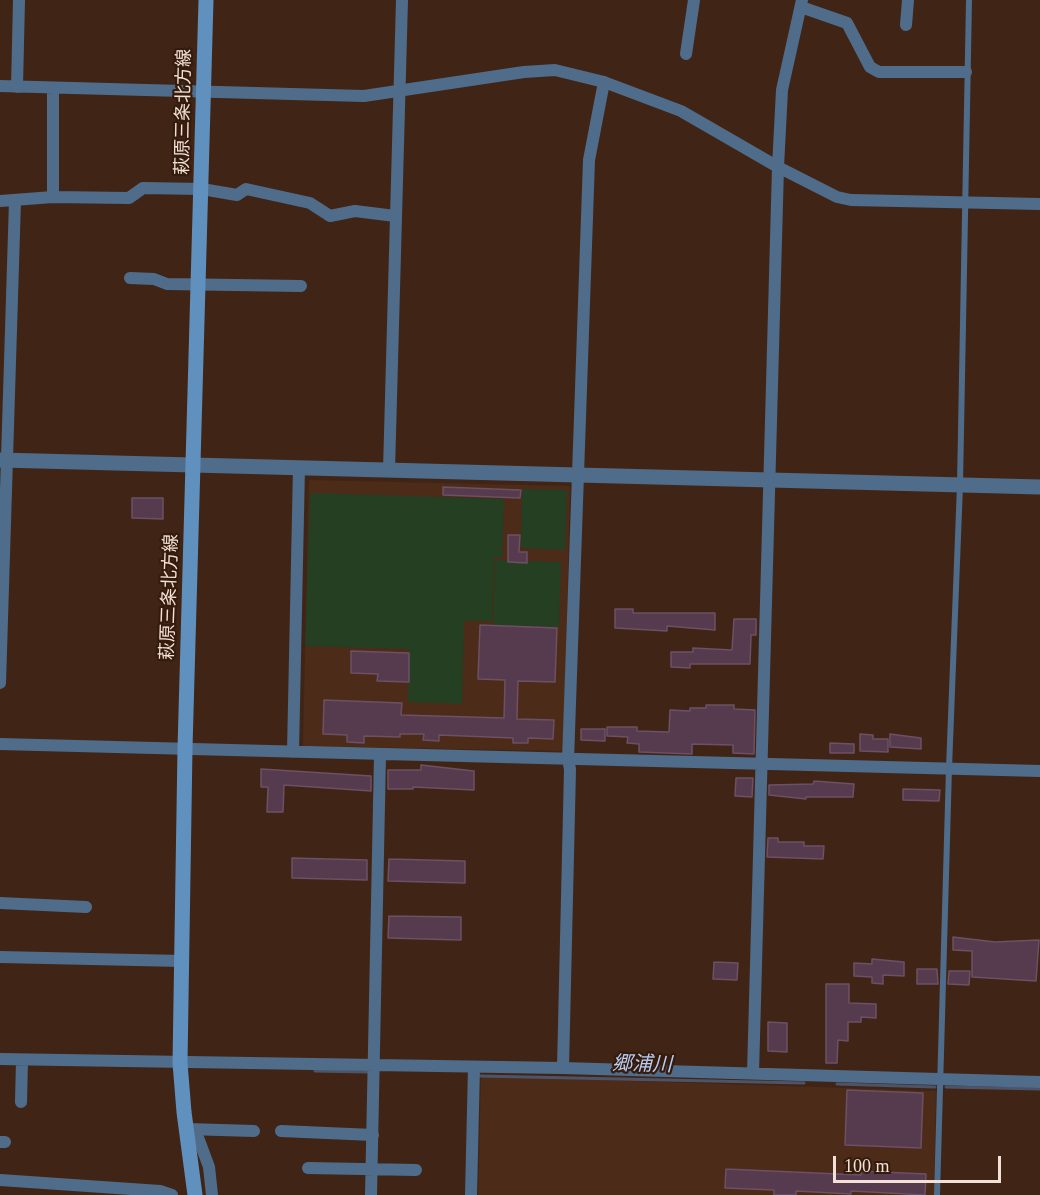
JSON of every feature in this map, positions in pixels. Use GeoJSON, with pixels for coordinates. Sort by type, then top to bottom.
{"type":"FeatureCollection","features":[{"type":"Feature","properties":{"kind":"main road","name":"萩原三条北方線"},"geometry":{"type":"LineString","coordinates":[[195,1195],[180,1063],[185,748],[206,0]]}},
{"type":"Feature","properties":{"kind":"street"},"geometry":{"type":"LineString","coordinates":[[17,87],[19,0]]}},
{"type":"Feature","properties":{"kind":"street"},"geometry":{"type":"LineString","coordinates":[[389,470],[402,0]]}},
{"type":"Feature","properties":{"kind":"street"},"geometry":{"type":"LineString","coordinates":[[686,54],[694,0]]}},
{"type":"Feature","properties":{"kind":"street"},"geometry":{"type":"LineString","coordinates":[[906,25],[908,0]]}},
{"type":"Feature","properties":{"kind":"street"},"geometry":{"type":"LineString","coordinates":[[753,1073],[778,167],[782,90],[801,3],[847,23],[870,67],[879,72],[966,72]]}},
{"type":"Feature","properties":{"kind":"street"},"geometry":{"type":"LineString","coordinates":[[0,86],[364,96],[524,72],[555,70],[604,82],[681,111],[778,167],[844,198],[1040,204]]}},
{"type":"Feature","properties":{"kind":"street"},"geometry":{"type":"LineString","coordinates":[[563,1068],[570,769],[568,760],[589,160],[604,82]]}},
{"type":"Feature","properties":{"kind":"street"},"geometry":{"type":"LineString","coordinates":[[53,88],[53,197]]}},
{"type":"Feature","properties":{"kind":"street"},"geometry":{"type":"LineString","coordinates":[[0,201],[53,197],[129,198],[143,188],[202,189],[237,195],[246,189],[310,203],[330,216],[355,211],[395,216]]}},
{"type":"Feature","properties":{"kind":"street"},"geometry":{"type":"LineString","coordinates":[[0,683],[3,460],[15,201]]}},
{"type":"Feature","properties":{"kind":"street"},"geometry":{"type":"LineString","coordinates":[[130,278],[154,279],[167,284],[301,286]]}},
{"type":"Feature","properties":{"kind":"street"},"geometry":{"type":"LineString","coordinates":[[3,460],[1040,487]]}},
{"type":"Feature","properties":{"kind":"street"},"geometry":{"type":"LineString","coordinates":[[293,752],[299,468]]}},
{"type":"Feature","properties":{"kind":"street"},"geometry":{"type":"LineString","coordinates":[[0,744],[1040,771]]}},
{"type":"Feature","properties":{"kind":"street"},"geometry":{"type":"LineString","coordinates":[[371,1195],[380,755]]}},
{"type":"Feature","properties":{"kind":"street"},"geometry":{"type":"LineString","coordinates":[[0,903],[86,907]]}},
{"type":"Feature","properties":{"kind":"street"},"geometry":{"type":"LineString","coordinates":[[0,957],[182,961]]}},
{"type":"Feature","properties":{"kind":"street"},"geometry":{"type":"LineString","coordinates":[[0,1059],[563,1068],[1040,1082]]}},
{"type":"Feature","properties":{"kind":"street"},"geometry":{"type":"LineString","coordinates":[[21,1102],[22,1060]]}},
{"type":"Feature","properties":{"kind":"street"},"geometry":{"type":"LineString","coordinates":[[471,1195],[474,1067]]}},
{"type":"Feature","properties":{"kind":"street"},"geometry":{"type":"LineString","coordinates":[[187,1129],[254,1131]]}},
{"type":"Feature","properties":{"kind":"street"},"geometry":{"type":"LineString","coordinates":[[187,1129],[199,1140],[209,1167],[212,1195]]}},
{"type":"Feature","properties":{"kind":"street"},"geometry":{"type":"LineString","coordinates":[[281,1131],[373,1135]]}},
{"type":"Feature","properties":{"kind":"street"},"geometry":{"type":"LineString","coordinates":[[308,1168],[416,1170]]}},
{"type":"Feature","properties":{"kind":"street"},"geometry":{"type":"LineString","coordinates":[[0,1180],[160,1191],[172,1195]]}},
{"type":"Feature","properties":{"kind":"lane"},"geometry":{"type":"LineString","coordinates":[[937,1195],[948,768],[960,485],[969,0]]}},
{"type":"Feature","properties":{"kind":"shaded area"},"geometry":{"type":"Polygon","coordinates":[[[309,480],[570,486],[564,751],[303,746],[309,480]]]}},
{"type":"Feature","properties":{"kind":"shaded area"},"geometry":{"type":"Polygon","coordinates":[[[481,1076],[936,1091],[934,1195],[478,1195],[481,1076]]]}},
{"type":"Feature","properties":{"kind":"green space"},"geometry":{"type":"Polygon","coordinates":[[[522,489],[567,490],[565,550],[521,548],[522,489]]]}},
{"type":"Feature","properties":{"kind":"green space"},"geometry":{"type":"Polygon","coordinates":[[[310,493],[504,499],[502,558],[494,558],[492,621],[464,621],[462,704],[408,702],[409,649],[305,646],[310,493]]]}},
{"type":"Feature","properties":{"kind":"green space"},"geometry":{"type":"Polygon","coordinates":[[[495,560],[561,562],[559,627],[493,625],[495,560]]]}},
{"type":"Feature","properties":{"kind":"building"},"geometry":{"type":"Polygon","coordinates":[[[443,487],[521,490],[520,498],[443,495],[443,487]]]}},
{"type":"Feature","properties":{"kind":"building"},"geometry":{"type":"Polygon","coordinates":[[[132,498],[163,498],[163,519],[132,518],[132,498]]]}},
{"type":"Feature","properties":{"kind":"building"},"geometry":{"type":"Polygon","coordinates":[[[508,535],[520,535],[519,552],[527,552],[527,563],[508,562],[508,535]]]}},
{"type":"Feature","properties":{"kind":"building"},"geometry":{"type":"Polygon","coordinates":[[[615,609],[633,609],[633,613],[715,613],[715,630],[667,626],[667,631],[615,628],[615,609]]]}},
{"type":"Feature","properties":{"kind":"building"},"geometry":{"type":"Polygon","coordinates":[[[734,619],[756,619],[756,635],[751,635],[750,664],[690,664],[690,668],[671,667],[671,652],[693,652],[693,648],[732,650],[734,619]]]}},
{"type":"Feature","properties":{"kind":"building"},"geometry":{"type":"Polygon","coordinates":[[[480,625],[557,628],[555,682],[518,681],[517,719],[554,720],[553,739],[528,738],[528,743],[513,743],[513,738],[439,735],[439,741],[423,740],[424,734],[400,734],[400,737],[364,736],[364,743],[347,742],[347,735],[323,734],[324,700],[402,703],[401,715],[504,718],[505,680],[478,679],[480,625]]]}},
{"type":"Feature","properties":{"kind":"building"},"geometry":{"type":"Polygon","coordinates":[[[351,651],[409,653],[409,682],[377,681],[378,674],[351,673],[351,651]]]}},
{"type":"Feature","properties":{"kind":"building"},"geometry":{"type":"Polygon","coordinates":[[[706,705],[734,705],[734,709],[755,710],[754,754],[733,753],[733,745],[692,744],[692,754],[639,752],[639,744],[627,743],[628,737],[607,736],[607,727],[637,727],[637,731],[669,732],[670,710],[690,711],[690,708],[706,708],[706,705]]]}},
{"type":"Feature","properties":{"kind":"building"},"geometry":{"type":"Polygon","coordinates":[[[581,729],[605,729],[605,741],[581,740],[581,729]]]}},
{"type":"Feature","properties":{"kind":"building"},"geometry":{"type":"Polygon","coordinates":[[[860,734],[873,735],[873,739],[888,739],[888,752],[860,751],[860,734]]]}},
{"type":"Feature","properties":{"kind":"building"},"geometry":{"type":"Polygon","coordinates":[[[890,734],[921,738],[921,749],[890,747],[890,734]]]}},
{"type":"Feature","properties":{"kind":"building"},"geometry":{"type":"Polygon","coordinates":[[[830,743],[854,744],[854,753],[830,753],[830,743]]]}},
{"type":"Feature","properties":{"kind":"building"},"geometry":{"type":"Polygon","coordinates":[[[421,765],[474,771],[474,790],[413,787],[413,789],[388,789],[388,770],[421,770],[421,765]]]}},
{"type":"Feature","properties":{"kind":"building"},"geometry":{"type":"Polygon","coordinates":[[[261,769],[371,776],[371,791],[284,785],[283,812],[267,812],[268,787],[261,787],[261,769]]]}},
{"type":"Feature","properties":{"kind":"building"},"geometry":{"type":"Polygon","coordinates":[[[736,778],[753,778],[752,797],[735,796],[736,778]]]}},
{"type":"Feature","properties":{"kind":"building"},"geometry":{"type":"Polygon","coordinates":[[[814,781],[854,784],[853,797],[806,797],[806,799],[769,795],[769,785],[813,784],[814,781]]]}},
{"type":"Feature","properties":{"kind":"building"},"geometry":{"type":"Polygon","coordinates":[[[903,789],[940,790],[939,801],[903,800],[903,789]]]}},
{"type":"Feature","properties":{"kind":"building"},"geometry":{"type":"Polygon","coordinates":[[[768,838],[778,838],[778,842],[804,842],[804,846],[824,846],[823,859],[767,857],[768,838]]]}},
{"type":"Feature","properties":{"kind":"building"},"geometry":{"type":"Polygon","coordinates":[[[292,858],[367,860],[367,880],[292,878],[292,858]]]}},
{"type":"Feature","properties":{"kind":"building"},"geometry":{"type":"Polygon","coordinates":[[[389,859],[465,861],[465,883],[388,881],[389,859]]]}},
{"type":"Feature","properties":{"kind":"building"},"geometry":{"type":"Polygon","coordinates":[[[389,916],[461,917],[461,940],[388,938],[389,916]]]}},
{"type":"Feature","properties":{"kind":"building"},"geometry":{"type":"Polygon","coordinates":[[[953,937],[995,942],[1039,940],[1036,981],[972,977],[972,951],[953,950],[953,937]]]}},
{"type":"Feature","properties":{"kind":"building"},"geometry":{"type":"Polygon","coordinates":[[[872,959],[904,962],[904,976],[883,975],[883,984],[872,983],[872,977],[854,976],[854,963],[872,964],[872,959]]]}},
{"type":"Feature","properties":{"kind":"building"},"geometry":{"type":"Polygon","coordinates":[[[714,962],[738,963],[737,980],[713,979],[714,962]]]}},
{"type":"Feature","properties":{"kind":"building"},"geometry":{"type":"Polygon","coordinates":[[[917,969],[937,969],[938,984],[917,984],[917,969]]]}},
{"type":"Feature","properties":{"kind":"building"},"geometry":{"type":"Polygon","coordinates":[[[949,971],[970,971],[969,985],[948,984],[949,971]]]}},
{"type":"Feature","properties":{"kind":"building"},"geometry":{"type":"Polygon","coordinates":[[[826,984],[849,984],[849,1003],[876,1004],[876,1018],[861,1017],[861,1022],[848,1022],[848,1041],[838,1040],[837,1063],[826,1063],[826,984]]]}},
{"type":"Feature","properties":{"kind":"building"},"geometry":{"type":"Polygon","coordinates":[[[768,1022],[787,1023],[787,1052],[768,1051],[768,1022]]]}},
{"type":"Feature","properties":{"kind":"building"},"geometry":{"type":"Polygon","coordinates":[[[847,1090],[923,1093],[921,1148],[845,1145],[847,1090]]]}},
{"type":"Feature","properties":{"kind":"building"},"geometry":{"type":"Polygon","coordinates":[[[726,1169],[861,1175],[861,1171],[926,1174],[925,1195],[796,1191],[796,1195],[774,1195],[774,1190],[725,1188],[726,1169]]]}},
{"type":"Feature","properties":{"kind":"waterway","name":"郷浦川"},"geometry":{"type":"LineString","coordinates":[[315,1071],[367,1072]]}},
{"type":"Feature","properties":{"kind":"waterway","name":"郷浦川"},"geometry":{"type":"LineString","coordinates":[[480,1076],[804,1083]]}},
{"type":"Feature","properties":{"kind":"waterway","name":"郷浦川"},"geometry":{"type":"LineString","coordinates":[[837,1084],[935,1087]]}},
{"type":"Feature","properties":{"kind":"waterway","name":"郷浦川"},"geometry":{"type":"LineString","coordinates":[[946,1087],[1040,1089]]}}]}
